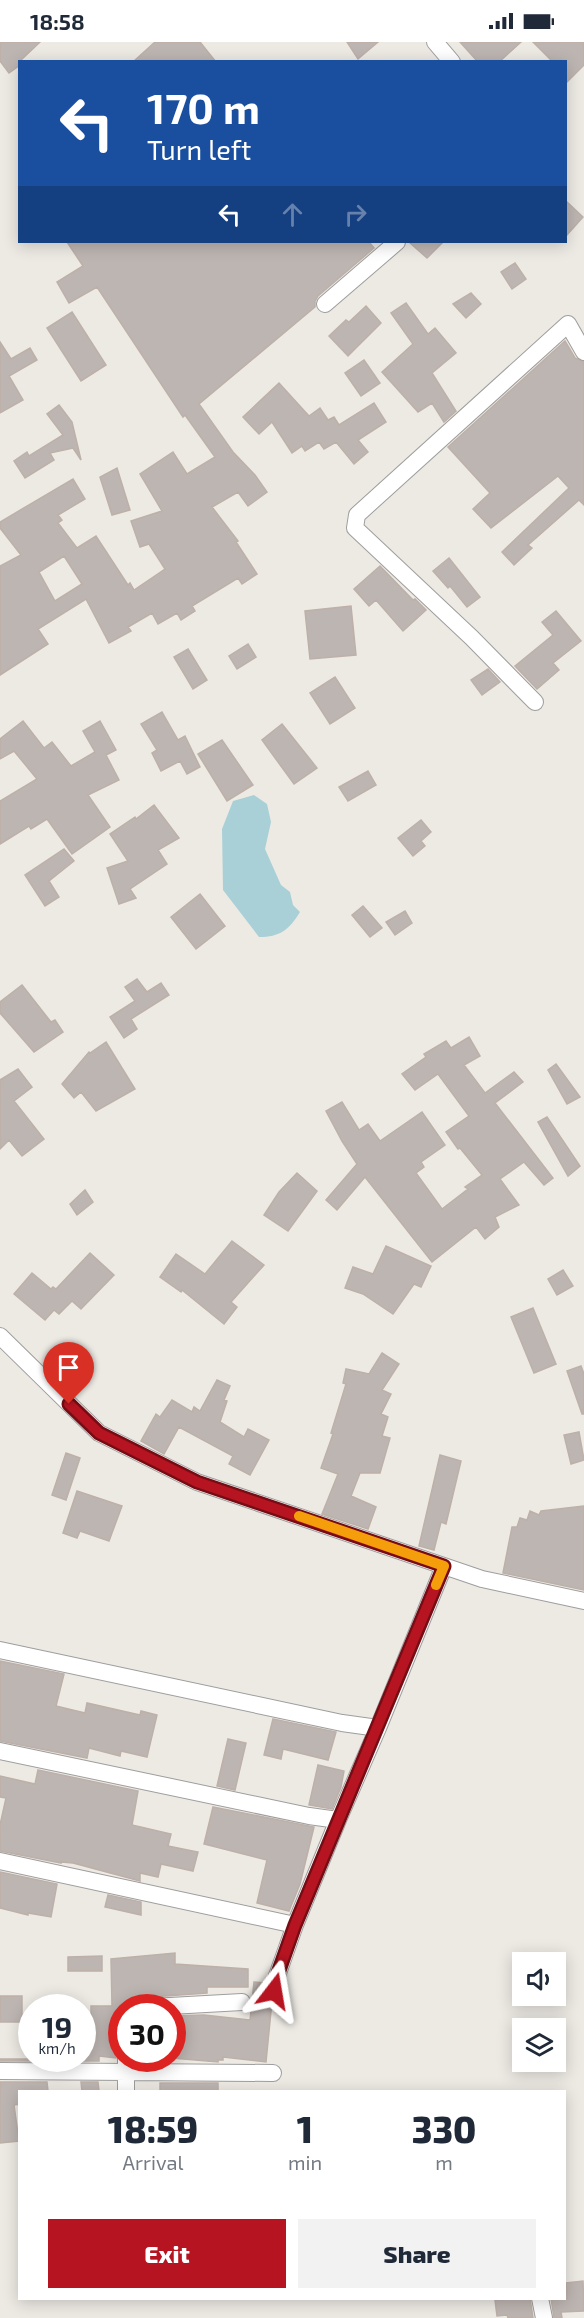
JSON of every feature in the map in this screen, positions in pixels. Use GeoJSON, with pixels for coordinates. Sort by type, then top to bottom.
{"type":"FeatureCollection","features":[{"type":"Feature","properties":{"kind":"street"},"geometry":{"type":"LineString","coordinates":[[435,42],[450,60]]}},
{"type":"Feature","properties":{"kind":"street"},"geometry":{"type":"LineString","coordinates":[[325,304],[396,243]]}},
{"type":"Feature","properties":{"kind":"street"},"geometry":{"type":"LineString","coordinates":[[535,702],[472,638],[355,528],[357,515],[568,324],[584,352]]}},
{"type":"Feature","properties":{"kind":"street"},"geometry":{"type":"LineString","coordinates":[[0,1336],[99,1433],[197,1482],[482,1579],[584,1601]]}},
{"type":"Feature","properties":{"kind":"street"},"geometry":{"type":"LineString","coordinates":[[274,1991],[295,1925],[444,1566]]}},
{"type":"Feature","properties":{"kind":"street"},"geometry":{"type":"LineString","coordinates":[[0,1650],[342,1723],[378,1728]]}},
{"type":"Feature","properties":{"kind":"street"},"geometry":{"type":"LineString","coordinates":[[0,1751],[309,1816],[338,1820]]}},
{"type":"Feature","properties":{"kind":"street"},"geometry":{"type":"LineString","coordinates":[[0,1861],[295,1925]]}},
{"type":"Feature","properties":{"kind":"street"},"geometry":{"type":"LineString","coordinates":[[186,2005],[242,2002]]}},
{"type":"Feature","properties":{"kind":"street"},"geometry":{"type":"LineString","coordinates":[[0,2071],[108,2067]]}},
{"type":"Feature","properties":{"kind":"street"},"geometry":{"type":"LineString","coordinates":[[186,2069],[273,2073]]}},
{"type":"Feature","properties":{"kind":"street"},"geometry":{"type":"LineString","coordinates":[[126,2072],[126,2090]]}},
{"type":"Feature","properties":{"kind":"street"},"geometry":{"type":"LineString","coordinates":[[540,2300],[544,2318]]}},
{"type":"Feature","properties":{"kind":"water"},"geometry":{"type":"Polygon","coordinates":[[[254,795],[267,804],[271,822],[265,849],[281,885],[290,892],[293,905],[300,912],[292,924],[283,931],[266,937],[259,937],[223,890],[222,829],[233,801],[254,795]]]}},
{"type":"Feature","properties":{"kind":"building"},"geometry":{"type":"Polygon","coordinates":[[[0,42],[40,42],[21,60],[18,60],[18,66],[9,73],[0,61],[0,42]]]}},
{"type":"Feature","properties":{"kind":"building"},"geometry":{"type":"Polygon","coordinates":[[[155,42],[200,42],[214,60],[135,60],[155,42]]]}},
{"type":"Feature","properties":{"kind":"building"},"geometry":{"type":"Polygon","coordinates":[[[347,42],[378,42],[358,59],[347,42]]]}},
{"type":"Feature","properties":{"kind":"building"},"geometry":{"type":"Polygon","coordinates":[[[460,42],[521,42],[501,60],[476,60],[460,42]]]}},
{"type":"Feature","properties":{"kind":"building"},"geometry":{"type":"Polygon","coordinates":[[[533,42],[584,42],[584,65],[567,82],[567,60],[551,60],[533,42]]]}},
{"type":"Feature","properties":{"kind":"building"},"geometry":{"type":"Polygon","coordinates":[[[567,202],[583,217],[567,235],[567,202]]]}},
{"type":"Feature","properties":{"kind":"building"},"geometry":{"type":"Polygon","coordinates":[[[68,243],[370,243],[374,248],[318,296],[315,307],[199,404],[233,452],[255,475],[267,492],[248,506],[238,492],[212,507],[238,541],[236,542],[257,574],[242,584],[238,578],[192,606],[195,611],[181,620],[177,613],[158,624],[152,613],[128,627],[131,631],[109,643],[86,599],[38,629],[48,644],[0,675],[0,566],[21,555],[0,528],[0,522],[73,479],[85,499],[58,515],[62,520],[58,523],[77,548],[96,536],[128,585],[130,583],[134,590],[165,569],[149,544],[140,547],[131,521],[162,511],[140,474],[173,452],[187,474],[215,457],[185,415],[183,417],[97,287],[69,303],[57,282],[83,266],[68,243]],[[64,556],[39,572],[55,601],[82,584],[64,556]]]}},
{"type":"Feature","properties":{"kind":"building"},"geometry":{"type":"Polygon","coordinates":[[[410,243],[442,243],[427,258],[410,243]]]}},
{"type":"Feature","properties":{"kind":"building"},"geometry":{"type":"Polygon","coordinates":[[[515,263],[526,279],[512,289],[501,272],[515,263]]]}},
{"type":"Feature","properties":{"kind":"building"},"geometry":{"type":"Polygon","coordinates":[[[471,293],[481,304],[466,318],[453,304],[471,293]]]}},
{"type":"Feature","properties":{"kind":"building"},"geometry":{"type":"Polygon","coordinates":[[[406,303],[428,334],[435,328],[456,353],[432,373],[456,411],[444,422],[432,403],[418,412],[382,372],[413,344],[391,313],[406,303]]]}},
{"type":"Feature","properties":{"kind":"building"},"geometry":{"type":"Polygon","coordinates":[[[366,306],[381,323],[348,356],[329,336],[366,306]]]}},
{"type":"Feature","properties":{"kind":"building"},"geometry":{"type":"Polygon","coordinates":[[[72,312],[106,365],[81,381],[47,328],[72,312]]]}},
{"type":"Feature","properties":{"kind":"building"},"geometry":{"type":"Polygon","coordinates":[[[565,341],[575,358],[584,362],[584,505],[579,500],[528,545],[532,548],[514,565],[502,552],[569,488],[558,476],[491,528],[473,509],[490,493],[448,447],[565,341]]]}},
{"type":"Feature","properties":{"kind":"building"},"geometry":{"type":"Polygon","coordinates":[[[0,342],[11,359],[30,348],[37,360],[9,376],[23,400],[0,413],[0,342]]]}},
{"type":"Feature","properties":{"kind":"building"},"geometry":{"type":"Polygon","coordinates":[[[364,360],[380,383],[361,396],[345,373],[364,360]]]}},
{"type":"Feature","properties":{"kind":"building"},"geometry":{"type":"Polygon","coordinates":[[[279,383],[309,416],[320,408],[328,420],[334,417],[339,425],[374,403],[386,422],[358,440],[368,452],[354,464],[336,442],[324,449],[319,442],[305,451],[302,446],[292,453],[272,422],[259,434],[243,417],[279,383]]]}},
{"type":"Feature","properties":{"kind":"building"},"geometry":{"type":"Polygon","coordinates":[[[59,405],[72,422],[81,460],[73,448],[50,453],[54,460],[25,478],[14,461],[27,452],[29,456],[63,435],[47,414],[59,405]]]}},
{"type":"Feature","properties":{"kind":"building"},"geometry":{"type":"Polygon","coordinates":[[[117,468],[130,510],[112,515],[100,477],[117,468]]]}},
{"type":"Feature","properties":{"kind":"building"},"geometry":{"type":"Polygon","coordinates":[[[449,558],[480,597],[467,607],[450,586],[448,588],[433,571],[449,558]]]}},
{"type":"Feature","properties":{"kind":"building"},"geometry":{"type":"Polygon","coordinates":[[[380,566],[426,610],[403,631],[376,600],[369,606],[354,589],[380,566]]]}},
{"type":"Feature","properties":{"kind":"building"},"geometry":{"type":"Polygon","coordinates":[[[351,606],[356,655],[310,659],[305,611],[351,606]]]}},
{"type":"Feature","properties":{"kind":"building"},"geometry":{"type":"Polygon","coordinates":[[[556,611],[581,641],[553,663],[559,670],[537,689],[515,666],[553,635],[542,622],[556,611]]]}},
{"type":"Feature","properties":{"kind":"building"},"geometry":{"type":"Polygon","coordinates":[[[248,644],[256,657],[237,669],[229,656],[248,644]]]}},
{"type":"Feature","properties":{"kind":"building"},"geometry":{"type":"Polygon","coordinates":[[[188,649],[207,680],[193,689],[174,657],[188,649]]]}},
{"type":"Feature","properties":{"kind":"building"},"geometry":{"type":"Polygon","coordinates":[[[488,669],[500,682],[482,695],[471,680],[488,669]]]}},
{"type":"Feature","properties":{"kind":"building"},"geometry":{"type":"Polygon","coordinates":[[[335,677],[355,708],[330,724],[310,693],[335,677]]]}},
{"type":"Feature","properties":{"kind":"building"},"geometry":{"type":"Polygon","coordinates":[[[162,712],[178,740],[185,736],[200,767],[187,774],[180,761],[161,771],[152,753],[157,750],[141,724],[162,712]]]}},
{"type":"Feature","properties":{"kind":"building"},"geometry":{"type":"Polygon","coordinates":[[[23,721],[44,748],[52,742],[71,766],[95,752],[83,731],[100,721],[116,750],[106,755],[119,780],[88,795],[110,827],[72,854],[47,819],[31,829],[29,826],[0,844],[0,801],[37,779],[14,751],[0,759],[0,739],[23,721]]]}},
{"type":"Feature","properties":{"kind":"building"},"geometry":{"type":"Polygon","coordinates":[[[282,724],[317,768],[294,784],[262,740],[282,724]]]}},
{"type":"Feature","properties":{"kind":"building"},"geometry":{"type":"Polygon","coordinates":[[[222,740],[253,785],[227,801],[198,754],[222,740]]]}},
{"type":"Feature","properties":{"kind":"building"},"geometry":{"type":"Polygon","coordinates":[[[368,771],[376,785],[348,801],[339,787],[368,771]]]}},
{"type":"Feature","properties":{"kind":"building"},"geometry":{"type":"Polygon","coordinates":[[[154,805],[179,838],[158,850],[167,864],[130,889],[136,898],[119,904],[107,868],[128,861],[110,834],[154,805]]]}},
{"type":"Feature","properties":{"kind":"building"},"geometry":{"type":"Polygon","coordinates":[[[421,820],[431,832],[421,841],[425,846],[413,856],[398,838],[421,820]]]}},
{"type":"Feature","properties":{"kind":"building"},"geometry":{"type":"Polygon","coordinates":[[[64,849],[74,861],[49,881],[59,897],[45,906],[25,875],[64,849]]]}},
{"type":"Feature","properties":{"kind":"building"},"geometry":{"type":"Polygon","coordinates":[[[200,894],[225,926],[196,949],[171,917],[200,894]]]}},
{"type":"Feature","properties":{"kind":"building"},"geometry":{"type":"Polygon","coordinates":[[[363,906],[382,928],[370,937],[352,915],[363,906]]]}},
{"type":"Feature","properties":{"kind":"building"},"geometry":{"type":"Polygon","coordinates":[[[405,911],[412,923],[395,935],[386,922],[405,911]]]}},
{"type":"Feature","properties":{"kind":"building"},"geometry":{"type":"Polygon","coordinates":[[[137,979],[147,992],[161,983],[169,995],[131,1019],[137,1029],[124,1038],[110,1017],[135,1001],[125,987],[137,979]]]}},
{"type":"Feature","properties":{"kind":"building"},"geometry":{"type":"Polygon","coordinates":[[[22,985],[51,1022],[55,1020],[63,1032],[34,1052],[0,1013],[0,1002],[22,985]]]}},
{"type":"Feature","properties":{"kind":"building"},"geometry":{"type":"Polygon","coordinates":[[[469,1037],[480,1056],[464,1065],[485,1093],[514,1072],[523,1082],[495,1103],[553,1178],[544,1185],[524,1162],[500,1179],[519,1205],[495,1217],[499,1227],[485,1239],[476,1227],[432,1262],[365,1177],[337,1210],[326,1200],[357,1164],[326,1111],[342,1102],[359,1130],[368,1124],[380,1141],[422,1112],[445,1145],[421,1162],[424,1167],[416,1173],[442,1209],[468,1189],[465,1187],[482,1175],[446,1132],[469,1116],[438,1074],[415,1090],[402,1074],[426,1057],[424,1054],[446,1041],[451,1048],[469,1037]]]}},
{"type":"Feature","properties":{"kind":"building"},"geometry":{"type":"Polygon","coordinates":[[[106,1042],[135,1089],[96,1111],[81,1092],[74,1098],[62,1084],[89,1052],[106,1042]]]}},
{"type":"Feature","properties":{"kind":"building"},"geometry":{"type":"Polygon","coordinates":[[[556,1064],[580,1097],[567,1104],[548,1070],[556,1064]]]}},
{"type":"Feature","properties":{"kind":"building"},"geometry":{"type":"Polygon","coordinates":[[[18,1069],[32,1087],[14,1101],[44,1139],[22,1156],[9,1140],[0,1149],[0,1080],[18,1069]]]}},
{"type":"Feature","properties":{"kind":"building"},"geometry":{"type":"Polygon","coordinates":[[[547,1117],[580,1166],[568,1176],[538,1122],[547,1117]]]}},
{"type":"Feature","properties":{"kind":"building"},"geometry":{"type":"Polygon","coordinates":[[[297,1173],[317,1191],[288,1231],[264,1215],[279,1192],[297,1173]]]}},
{"type":"Feature","properties":{"kind":"building"},"geometry":{"type":"Polygon","coordinates":[[[85,1190],[93,1202],[77,1215],[70,1204],[85,1190]]]}},
{"type":"Feature","properties":{"kind":"building"},"geometry":{"type":"Polygon","coordinates":[[[232,1241],[264,1265],[231,1302],[237,1307],[224,1324],[182,1290],[181,1292],[160,1277],[176,1254],[205,1274],[232,1241]]]}},
{"type":"Feature","properties":{"kind":"building"},"geometry":{"type":"Polygon","coordinates":[[[386,1246],[431,1266],[421,1287],[414,1284],[393,1314],[363,1294],[345,1288],[353,1267],[373,1274],[386,1246]]]}},
{"type":"Feature","properties":{"kind":"building"},"geometry":{"type":"Polygon","coordinates":[[[90,1253],[114,1275],[81,1309],[72,1301],[59,1314],[54,1310],[45,1320],[14,1294],[32,1273],[51,1289],[53,1287],[56,1289],[90,1253]]]}},
{"type":"Feature","properties":{"kind":"building"},"geometry":{"type":"Polygon","coordinates":[[[563,1270],[573,1286],[557,1295],[548,1279],[563,1270]]]}},
{"type":"Feature","properties":{"kind":"building"},"geometry":{"type":"Polygon","coordinates":[[[533,1308],[556,1364],[534,1373],[511,1317],[533,1308]]]}},
{"type":"Feature","properties":{"kind":"building"},"geometry":{"type":"Polygon","coordinates":[[[382,1353],[399,1364],[382,1390],[391,1394],[381,1414],[388,1417],[382,1436],[390,1438],[380,1473],[360,1473],[351,1496],[376,1507],[368,1529],[322,1514],[338,1474],[321,1468],[333,1434],[331,1433],[346,1384],[343,1383],[346,1369],[369,1374],[382,1353]]]}},
{"type":"Feature","properties":{"kind":"building"},"geometry":{"type":"Polygon","coordinates":[[[581,1366],[584,1374],[584,1414],[582,1414],[567,1371],[581,1366]]]}},
{"type":"Feature","properties":{"kind":"building"},"geometry":{"type":"Polygon","coordinates":[[[217,1380],[230,1386],[224,1400],[227,1401],[220,1422],[244,1437],[248,1429],[269,1440],[250,1475],[229,1464],[233,1456],[179,1427],[164,1454],[141,1441],[156,1414],[160,1417],[172,1400],[192,1412],[194,1407],[200,1411],[217,1380]]]}},
{"type":"Feature","properties":{"kind":"building"},"geometry":{"type":"Polygon","coordinates":[[[579,1432],[584,1460],[571,1464],[564,1435],[579,1432]]]}},
{"type":"Feature","properties":{"kind":"building"},"geometry":{"type":"Polygon","coordinates":[[[66,1453],[80,1458],[66,1500],[52,1495],[66,1453]]]}},
{"type":"Feature","properties":{"kind":"building"},"geometry":{"type":"Polygon","coordinates":[[[440,1455],[461,1461],[446,1524],[441,1522],[434,1550],[419,1546],[440,1455]]]}},
{"type":"Feature","properties":{"kind":"building"},"geometry":{"type":"Polygon","coordinates":[[[77,1491],[122,1506],[109,1541],[80,1531],[77,1538],[63,1533],[77,1491]]]}},
{"type":"Feature","properties":{"kind":"building"},"geometry":{"type":"Polygon","coordinates":[[[584,1506],[584,1590],[503,1573],[512,1527],[517,1527],[520,1518],[527,1520],[530,1511],[539,1515],[541,1511],[584,1506]]]}},
{"type":"Feature","properties":{"kind":"building"},"geometry":{"type":"Polygon","coordinates":[[[0,1661],[64,1674],[56,1706],[85,1713],[87,1703],[140,1715],[141,1711],[157,1715],[147,1757],[121,1751],[120,1756],[89,1748],[87,1758],[0,1741],[0,1661]]]}},
{"type":"Feature","properties":{"kind":"building"},"geometry":{"type":"Polygon","coordinates":[[[273,1719],[336,1732],[328,1760],[283,1749],[281,1759],[264,1755],[273,1719]]]}},
{"type":"Feature","properties":{"kind":"building"},"geometry":{"type":"Polygon","coordinates":[[[228,1739],[246,1743],[235,1790],[217,1786],[228,1739]]]}},
{"type":"Feature","properties":{"kind":"building"},"geometry":{"type":"Polygon","coordinates":[[[318,1765],[344,1771],[341,1787],[332,1809],[309,1805],[318,1765]]]}},
{"type":"Feature","properties":{"kind":"building"},"geometry":{"type":"Polygon","coordinates":[[[38,1770],[138,1791],[132,1825],[171,1834],[168,1846],[198,1852],[193,1871],[161,1864],[158,1877],[140,1873],[140,1881],[73,1863],[61,1863],[0,1851],[0,1825],[6,1798],[0,1797],[0,1776],[35,1784],[38,1770]]]}},
{"type":"Feature","properties":{"kind":"building"},"geometry":{"type":"Polygon","coordinates":[[[213,1807],[314,1827],[300,1884],[289,1911],[257,1903],[267,1860],[204,1844],[213,1807]]]}},
{"type":"Feature","properties":{"kind":"building"},"geometry":{"type":"Polygon","coordinates":[[[0,1872],[57,1884],[51,1917],[28,1913],[28,1915],[0,1908],[0,1872]]]}},
{"type":"Feature","properties":{"kind":"building"},"geometry":{"type":"Polygon","coordinates":[[[108,1895],[141,1902],[141,1915],[105,1907],[108,1895]]]}},
{"type":"Feature","properties":{"kind":"building"},"geometry":{"type":"Polygon","coordinates":[[[175,1953],[175,1964],[248,1969],[248,1987],[207,1987],[207,1993],[186,1994],[112,1994],[111,1959],[175,1953]]]}},
{"type":"Feature","properties":{"kind":"building"},"geometry":{"type":"Polygon","coordinates":[[[102,1956],[102,1971],[68,1971],[68,1957],[102,1956]]]}},
{"type":"Feature","properties":{"kind":"building"},"geometry":{"type":"Polygon","coordinates":[[[254,1982],[265,1983],[264,1995],[272,2001],[266,2062],[223,2057],[223,2060],[218,2060],[218,2062],[186,2059],[186,2016],[204,2015],[250,2020],[254,1982]]]}},
{"type":"Feature","properties":{"kind":"building"},"geometry":{"type":"Polygon","coordinates":[[[0,1996],[18,1996],[18,2022],[0,2022],[0,1996]]]}},
{"type":"Feature","properties":{"kind":"building"},"geometry":{"type":"Polygon","coordinates":[[[96,2006],[108,2006],[108,2057],[99,2056],[99,2061],[96,2061],[96,2006]]]}},
{"type":"Feature","properties":{"kind":"building"},"geometry":{"type":"Polygon","coordinates":[[[0,2059],[18,2059],[18,2061],[0,2061],[0,2059]]]}},
{"type":"Feature","properties":{"kind":"building"},"geometry":{"type":"Polygon","coordinates":[[[0,2082],[47,2082],[48,2090],[18,2090],[18,2104],[14,2105],[18,2141],[0,2143],[0,2082]]]}},
{"type":"Feature","properties":{"kind":"building"},"geometry":{"type":"Polygon","coordinates":[[[81,2082],[98,2082],[99,2090],[82,2090],[81,2082]]]}},
{"type":"Feature","properties":{"kind":"building"},"geometry":{"type":"Polygon","coordinates":[[[160,2083],[218,2083],[218,2090],[160,2090],[160,2083]]]}},
{"type":"Feature","properties":{"kind":"building"},"geometry":{"type":"Polygon","coordinates":[[[583,2281],[584,2311],[561,2312],[562,2318],[554,2318],[551,2300],[566,2300],[566,2283],[583,2281]]]}},
{"type":"Feature","properties":{"kind":"building"},"geometry":{"type":"Polygon","coordinates":[[[495,2300],[530,2300],[533,2318],[497,2316],[495,2300]]]}},
{"type":"Feature","properties":{"kind":"slow traffic"},"geometry":{"type":"LineString","coordinates":[[299,1516],[444,1566],[436,1585]]}},
{"type":"Feature","properties":{"kind":"route"},"geometry":{"type":"LineString","coordinates":[[69,1404],[99,1433],[197,1482],[444,1566],[295,1925],[274,1991]]}}]}
